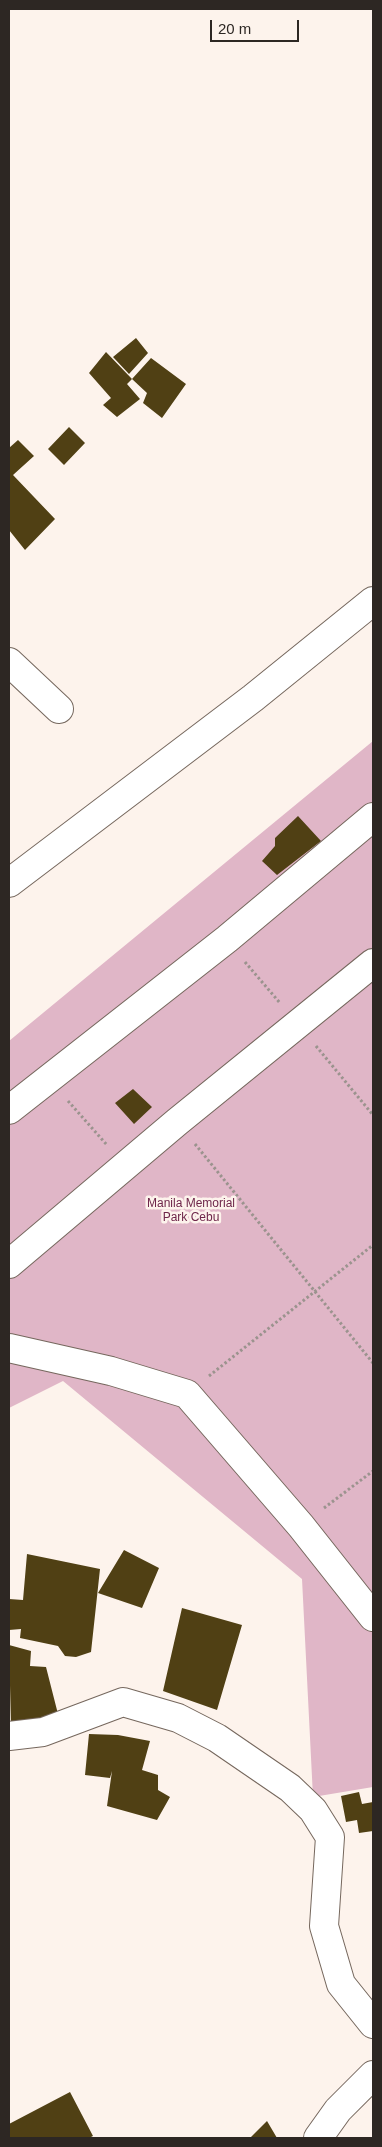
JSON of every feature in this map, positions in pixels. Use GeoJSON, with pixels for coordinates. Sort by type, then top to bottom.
{"type":"FeatureCollection","features":[{"type":"Feature","properties":{"kind":"street"},"geometry":{"type":"LineString","coordinates":[[9,883],[253,698],[373,601]]}},
{"type":"Feature","properties":{"kind":"street"},"geometry":{"type":"LineString","coordinates":[[9,662],[59,709]]}},
{"type":"Feature","properties":{"kind":"street"},"geometry":{"type":"LineString","coordinates":[[9,1110],[227,938],[373,818]]}},
{"type":"Feature","properties":{"kind":"street"},"geometry":{"type":"LineString","coordinates":[[9,1264],[177,1122],[373,963]]}},
{"type":"Feature","properties":{"kind":"street"},"geometry":{"type":"LineString","coordinates":[[9,1348],[111,1371],[187,1394],[301,1526],[373,1616]]}},
{"type":"Feature","properties":{"kind":"street"},"geometry":{"type":"LineString","coordinates":[[9,1736],[43,1732],[122,1702],[178,1718],[217,1738],[290,1788],[313,1810],[330,1837],[324,1926],[341,1984],[373,2024]]}},
{"type":"Feature","properties":{"kind":"street"},"geometry":{"type":"LineString","coordinates":[[318,2138],[338,2110],[373,2075]]}},
{"type":"Feature","properties":{"kind":"path"},"geometry":{"type":"LineString","coordinates":[[227,938],[373,1115]]}},
{"type":"Feature","properties":{"kind":"path"},"geometry":{"type":"LineString","coordinates":[[49,1078],[125,1166]]}},
{"type":"Feature","properties":{"kind":"path"},"geometry":{"type":"LineString","coordinates":[[177,1122],[373,1363]]}},
{"type":"Feature","properties":{"kind":"path"},"geometry":{"type":"LineString","coordinates":[[187,1394],[373,1246]]}},
{"type":"Feature","properties":{"kind":"path"},"geometry":{"type":"LineString","coordinates":[[301,1526],[373,1471]]}},
{"type":"Feature","properties":{"kind":"green space","name":"Manila Memorial Park Cebu"},"geometry":{"type":"Polygon","coordinates":[[[373,741],[373,1787],[313,1797],[302,1579],[63,1381],[9,1408],[9,1041],[373,741]]]}},
{"type":"Feature","properties":{"kind":"building"},"geometry":{"type":"Polygon","coordinates":[[[136,338],[148,353],[129,374],[113,357],[136,338]]]}},
{"type":"Feature","properties":{"kind":"building"},"geometry":{"type":"Polygon","coordinates":[[[106,352],[132,379],[127,384],[140,399],[117,417],[103,405],[111,398],[89,373],[106,352]]]}},
{"type":"Feature","properties":{"kind":"building"},"geometry":{"type":"Polygon","coordinates":[[[151,358],[186,384],[162,418],[143,403],[147,393],[132,379],[151,358]]]}},
{"type":"Feature","properties":{"kind":"building"},"geometry":{"type":"Polygon","coordinates":[[[69,427],[85,443],[64,465],[48,449],[69,427]]]}},
{"type":"Feature","properties":{"kind":"building"},"geometry":{"type":"Polygon","coordinates":[[[18,440],[34,456],[13,475],[55,519],[25,550],[9,530],[9,448],[18,440]]]}},
{"type":"Feature","properties":{"kind":"building"},"geometry":{"type":"Polygon","coordinates":[[[298,816],[321,841],[277,875],[262,861],[275,846],[275,838],[298,816]]]}},
{"type":"Feature","properties":{"kind":"building"},"geometry":{"type":"Polygon","coordinates":[[[133,1089],[152,1107],[134,1124],[115,1103],[133,1089]]]}},
{"type":"Feature","properties":{"kind":"building"},"geometry":{"type":"Polygon","coordinates":[[[124,1550],[159,1568],[142,1608],[98,1593],[124,1550]]]}},
{"type":"Feature","properties":{"kind":"building"},"geometry":{"type":"Polygon","coordinates":[[[27,1554],[100,1569],[91,1652],[76,1657],[65,1656],[58,1646],[20,1638],[21,1629],[9,1630],[9,1599],[23,1600],[27,1554]]]}},
{"type":"Feature","properties":{"kind":"building"},"geometry":{"type":"Polygon","coordinates":[[[182,1608],[242,1625],[217,1710],[163,1691],[182,1608]]]}},
{"type":"Feature","properties":{"kind":"building"},"geometry":{"type":"Polygon","coordinates":[[[9,1645],[31,1651],[30,1666],[46,1667],[59,1718],[11,1726],[9,1645]]]}},
{"type":"Feature","properties":{"kind":"building"},"geometry":{"type":"Polygon","coordinates":[[[89,1734],[118,1735],[150,1741],[142,1770],[158,1775],[158,1790],[170,1797],[157,1820],[107,1806],[112,1771],[110,1778],[85,1775],[89,1734]]]}},
{"type":"Feature","properties":{"kind":"building"},"geometry":{"type":"Polygon","coordinates":[[[359,1792],[362,1804],[373,1802],[373,1831],[359,1833],[357,1820],[346,1822],[341,1796],[359,1792]]]}},
{"type":"Feature","properties":{"kind":"building"},"geometry":{"type":"Polygon","coordinates":[[[70,2092],[93,2136],[89,2138],[9,2138],[9,2124],[70,2092]]]}},
{"type":"Feature","properties":{"kind":"building"},"geometry":{"type":"Polygon","coordinates":[[[267,2121],[277,2138],[251,2137],[267,2121]]]}}]}
